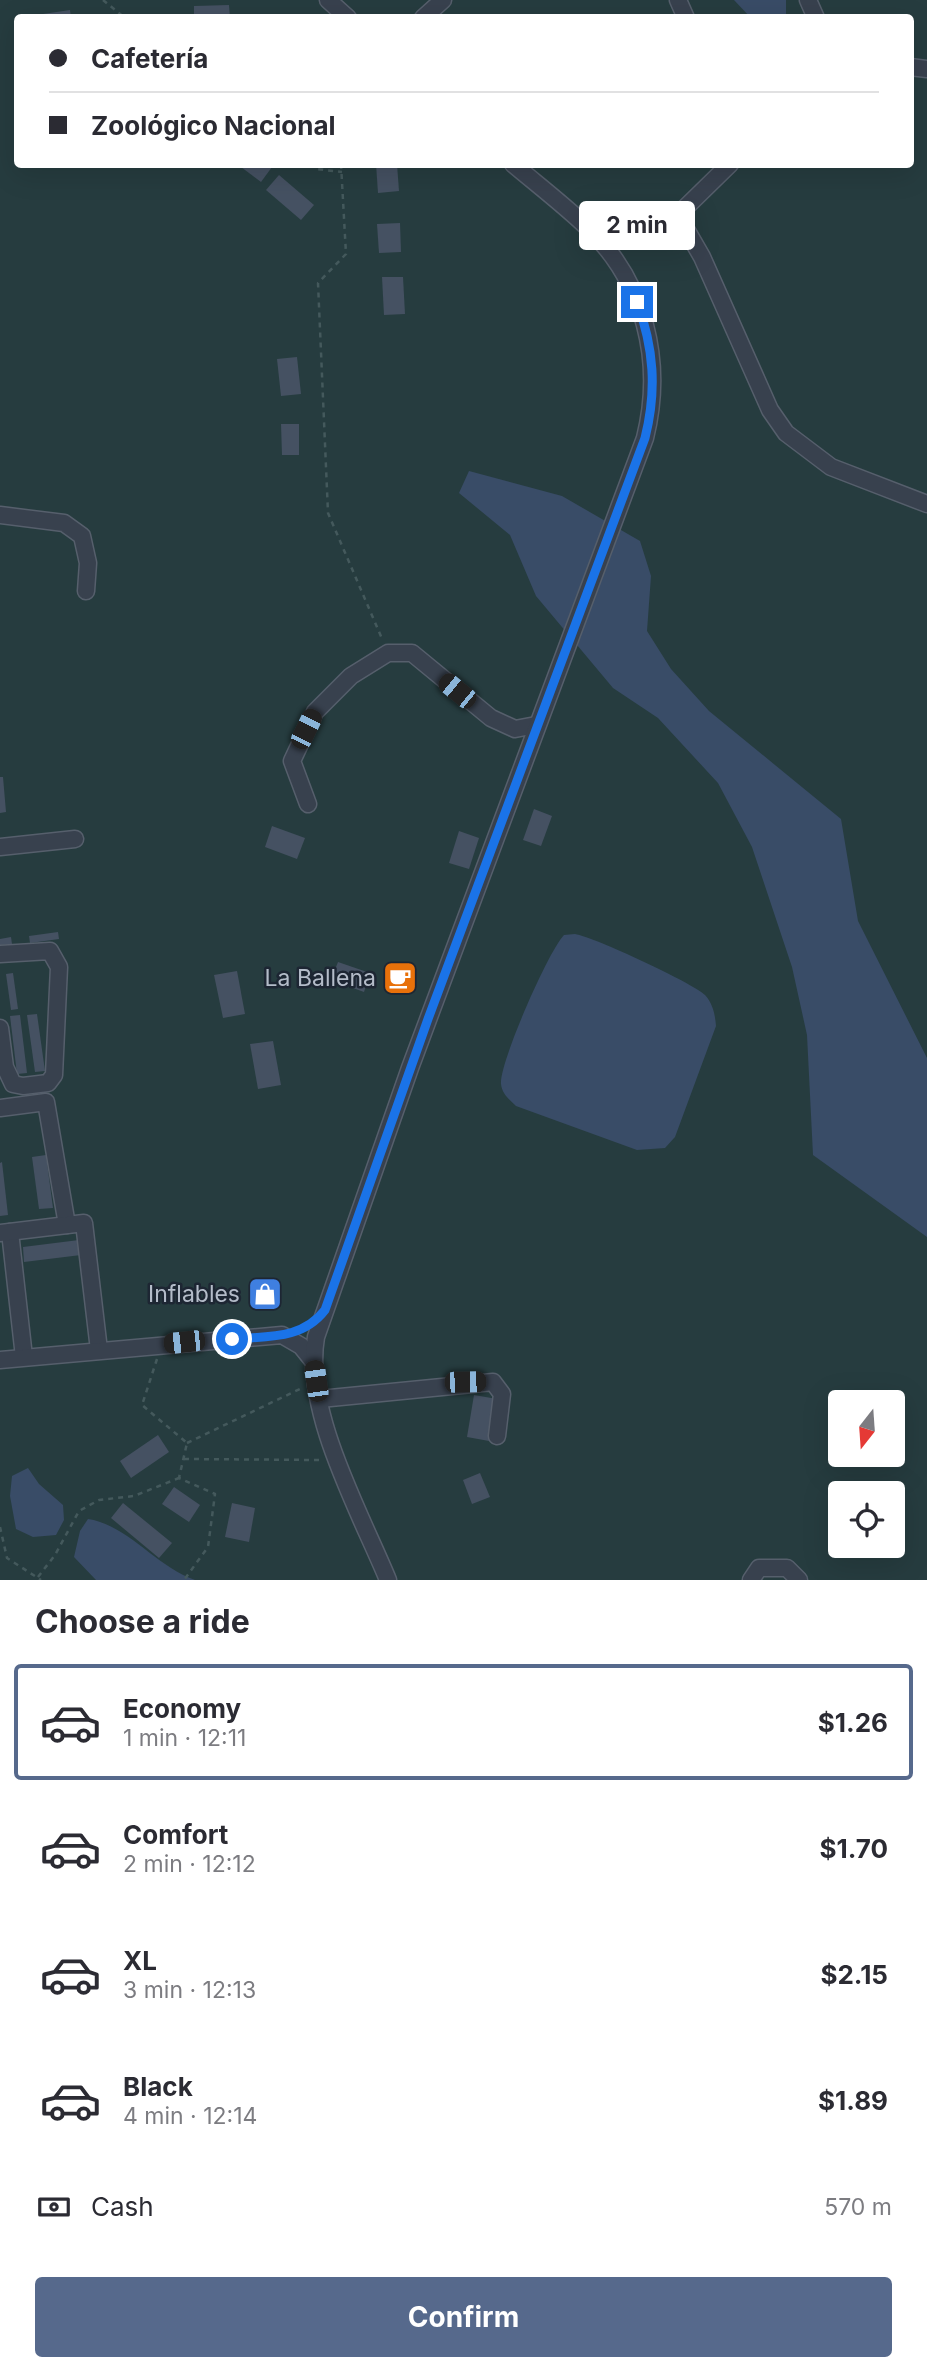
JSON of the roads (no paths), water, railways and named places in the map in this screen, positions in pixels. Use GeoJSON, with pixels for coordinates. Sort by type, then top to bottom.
{"type":"FeatureCollection","features":[{"type":"Feature","properties":{"kind":"street"},"geometry":{"type":"LineString","coordinates":[[328,0],[344,14]]}},
{"type":"Feature","properties":{"kind":"street"},"geometry":{"type":"LineString","coordinates":[[427,14],[443,0]]}},
{"type":"Feature","properties":{"kind":"street"},"geometry":{"type":"LineString","coordinates":[[388,1580],[338,1460],[316,1381],[313,1361],[316,1337],[652,411],[654,373],[644,321],[631,284],[588,228],[518,168]]}},
{"type":"Feature","properties":{"kind":"street"},"geometry":{"type":"LineString","coordinates":[[726,168],[685,208],[683,224],[702,257],[770,410],[786,433],[831,467],[927,504]]}},
{"type":"Feature","properties":{"kind":"street"},"geometry":{"type":"LineString","coordinates":[[0,515],[64,523],[82,536],[88,563],[86,591]]}},
{"type":"Feature","properties":{"kind":"street"},"geometry":{"type":"LineString","coordinates":[[308,804],[292,761],[315,712],[351,676],[388,653],[412,653],[491,718],[515,729],[536,725]]}},
{"type":"Feature","properties":{"kind":"street"},"geometry":{"type":"LineString","coordinates":[[0,847],[75,839]]}},
{"type":"Feature","properties":{"kind":"street"},"geometry":{"type":"LineString","coordinates":[[0,954],[50,951],[59,967],[54,1075],[48,1083],[23,1086],[13,1084],[5,1067],[0,1028]]}},
{"type":"Feature","properties":{"kind":"street"},"geometry":{"type":"LineString","coordinates":[[0,1108],[46,1102],[67,1226]]}},
{"type":"Feature","properties":{"kind":"street"},"geometry":{"type":"LineString","coordinates":[[24,1357],[5,1232],[83,1223],[99,1350]]}},
{"type":"Feature","properties":{"kind":"street"},"geometry":{"type":"LineString","coordinates":[[0,1360],[282,1335],[309,1327],[325,1310]]}},
{"type":"Feature","properties":{"kind":"street"},"geometry":{"type":"LineString","coordinates":[[282,1335],[301,1346],[313,1361]]}},
{"type":"Feature","properties":{"kind":"street"},"geometry":{"type":"LineString","coordinates":[[320,1399],[493,1382],[502,1394],[497,1436]]}},
{"type":"Feature","properties":{"kind":"street"},"geometry":{"type":"LineString","coordinates":[[751,1580],[759,1568],[787,1568],[799,1580]]}},
{"type":"Feature","properties":{"kind":"water"},"geometry":{"type":"Polygon","coordinates":[[[734,0],[786,0],[786,14],[747,14],[734,0]]]}},
{"type":"Feature","properties":{"kind":"water"},"geometry":{"type":"Polygon","coordinates":[[[469,471],[562,496],[640,541],[651,576],[647,631],[671,669],[709,711],[841,819],[858,921],[927,1058],[927,1237],[813,1155],[807,1035],[792,967],[752,847],[718,783],[658,718],[613,688],[536,596],[510,535],[459,493],[469,471]]]}},
{"type":"Feature","properties":{"kind":"water"},"geometry":{"type":"Polygon","coordinates":[[[575,934],[664,971],[697,989],[712,1006],[716,1026],[675,1137],[665,1148],[637,1150],[516,1106],[503,1091],[501,1084],[508,1054],[537,983],[564,935],[575,934]]]}},
{"type":"Feature","properties":{"kind":"water"},"geometry":{"type":"Polygon","coordinates":[[[28,1468],[39,1484],[63,1505],[64,1520],[56,1535],[33,1537],[16,1529],[10,1496],[12,1476],[28,1468]]]}},
{"type":"Feature","properties":{"kind":"water"},"geometry":{"type":"Polygon","coordinates":[[[88,1519],[116,1529],[167,1565],[195,1580],[96,1580],[74,1557],[80,1531],[88,1519]]]}},
{"type":"Feature","properties":{"kind":"place","name":"La Ballena"},"geometry":{"type":"Point","coordinates":[400,978]}},
{"type":"Feature","properties":{"kind":"place","name":"Inflables"},"geometry":{"type":"Point","coordinates":[265,1294]}}]}
